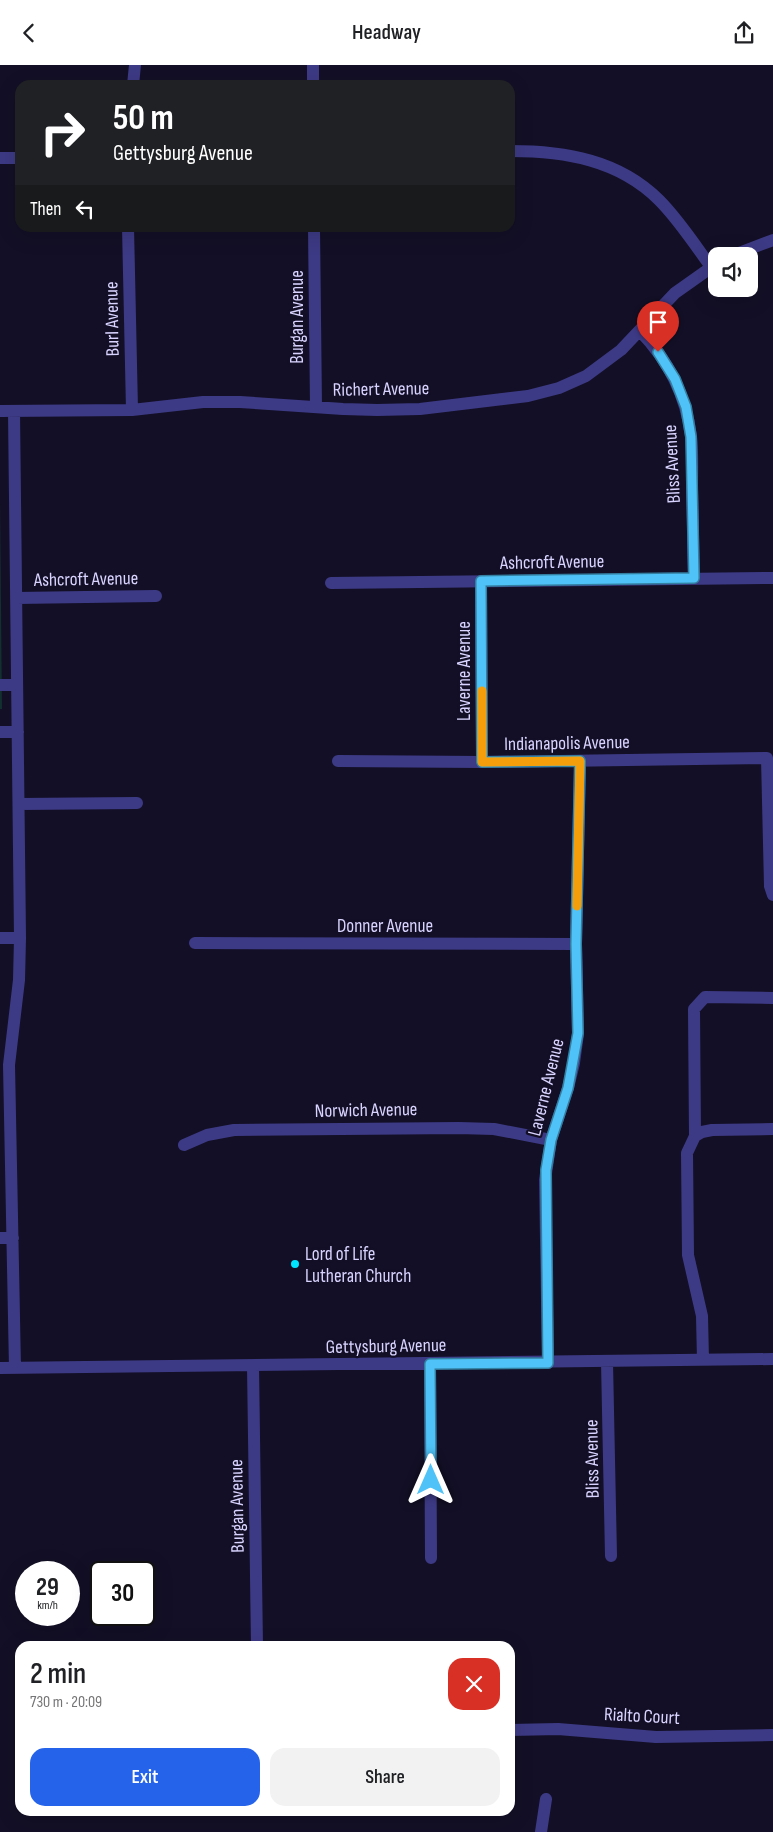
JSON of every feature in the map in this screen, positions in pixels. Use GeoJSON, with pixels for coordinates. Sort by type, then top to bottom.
{"type":"FeatureCollection","features":[{"type":"Feature","properties":{"kind":"street"},"geometry":{"type":"LineString","coordinates":[[134,80],[135,65]]}},
{"type":"Feature","properties":{"kind":"street"},"geometry":{"type":"LineString","coordinates":[[313,65],[313,80]]}},
{"type":"Feature","properties":{"kind":"street"},"geometry":{"type":"LineString","coordinates":[[515,151],[568,154],[597,161],[624,173],[659,199],[708,258]]}},
{"type":"Feature","properties":{"kind":"street"},"geometry":{"type":"LineString","coordinates":[[0,158],[15,158]]}},
{"type":"Feature","properties":{"kind":"street","name":"Burl Avenue"},"geometry":{"type":"LineString","coordinates":[[128,232],[132,410]]}},
{"type":"Feature","properties":{"kind":"street","name":"Burgan Avenue"},"geometry":{"type":"LineString","coordinates":[[314,232],[316,407]]}},
{"type":"Feature","properties":{"kind":"street"},"geometry":{"type":"LineString","coordinates":[[756,247],[773,241]]}},
{"type":"Feature","properties":{"kind":"street","name":"Richert Avenue"},"geometry":{"type":"LineString","coordinates":[[0,411],[132,410],[166,405],[222,402],[369,410],[420,409],[528,396],[559,388],[586,376],[621,350],[675,293],[708,270]]}},
{"type":"Feature","properties":{"kind":"street","name":"Bliss Avenue"},"geometry":{"type":"LineString","coordinates":[[640,331],[652,343],[675,379],[686,407],[691,437],[694,578]]}},
{"type":"Feature","properties":{"kind":"street"},"geometry":{"type":"LineString","coordinates":[[14,411],[20,938],[19,980],[9,1065],[6,1238],[15,1368]]}},
{"type":"Feature","properties":{"kind":"street","name":"Ashcroft Avenue"},"geometry":{"type":"LineString","coordinates":[[331,583],[773,578]]}},
{"type":"Feature","properties":{"kind":"street","name":"Laverne Avenue"},"geometry":{"type":"LineString","coordinates":[[481,581],[482,762]]}},
{"type":"Feature","properties":{"kind":"street","name":"Ashcroft Avenue"},"geometry":{"type":"LineString","coordinates":[[16,598],[156,596]]}},
{"type":"Feature","properties":{"kind":"street"},"geometry":{"type":"LineString","coordinates":[[0,685],[17,685]]}},
{"type":"Feature","properties":{"kind":"street"},"geometry":{"type":"LineString","coordinates":[[0,731],[18,731]]}},
{"type":"Feature","properties":{"kind":"street","name":"Indianapolis Avenue"},"geometry":{"type":"LineString","coordinates":[[338,761],[482,762],[767,758],[770,886],[773,895]]}},
{"type":"Feature","properties":{"kind":"street","name":"Laverne Avenue"},"geometry":{"type":"LineString","coordinates":[[548,1363],[545,1180],[551,1140],[568,1088],[578,1033],[576,944],[580,761]]}},
{"type":"Feature","properties":{"kind":"street"},"geometry":{"type":"LineString","coordinates":[[19,804],[138,803]]}},
{"type":"Feature","properties":{"kind":"street"},"geometry":{"type":"LineString","coordinates":[[0,938],[20,938]]}},
{"type":"Feature","properties":{"kind":"street","name":"Donner Avenue"},"geometry":{"type":"LineString","coordinates":[[194,943],[576,944]]}},
{"type":"Feature","properties":{"kind":"street"},"geometry":{"type":"LineString","coordinates":[[703,1360],[702,1315],[688,1255],[687,1153],[695,1136],[694,1009],[705,997],[773,998]]}},
{"type":"Feature","properties":{"kind":"street","name":"Norwich Avenue"},"geometry":{"type":"LineString","coordinates":[[184,1145],[207,1135],[234,1130],[494,1129],[551,1140]]}},
{"type":"Feature","properties":{"kind":"street"},"geometry":{"type":"LineString","coordinates":[[695,1136],[712,1130],[773,1129]]}},
{"type":"Feature","properties":{"kind":"street","name":"Gettysburg Avenue"},"geometry":{"type":"LineString","coordinates":[[0,1368],[773,1359]]}},
{"type":"Feature","properties":{"kind":"street","name":"Bliss Avenue"},"geometry":{"type":"LineString","coordinates":[[607,1362],[611,1556]]}},
{"type":"Feature","properties":{"kind":"street"},"geometry":{"type":"LineString","coordinates":[[430,1364],[431,1558]]}},
{"type":"Feature","properties":{"kind":"street","name":"Burgan Avenue"},"geometry":{"type":"LineString","coordinates":[[253,1365],[257,1641]]}},
{"type":"Feature","properties":{"kind":"street","name":"Rialto Court"},"geometry":{"type":"LineString","coordinates":[[515,1729],[558,1729],[656,1737],[773,1735]]}},
{"type":"Feature","properties":{"kind":"street"},"geometry":{"type":"LineString","coordinates":[[541,1832],[546,1799]]}},
{"type":"Feature","properties":{"kind":"green space"},"geometry":{"type":"Polygon","coordinates":[[[0,501],[2,709],[0,709],[0,501]]]}},
{"type":"Feature","properties":{"kind":"slow traffic"},"geometry":{"type":"LineString","coordinates":[[482,691],[482,762],[580,761],[577,906]]}},
{"type":"Feature","properties":{"kind":"place","name":"Lord of Life Lutheran Church"},"geometry":{"type":"Point","coordinates":[295,1264]}},
{"type":"Feature","properties":{"kind":"route"},"geometry":{"type":"LineString","coordinates":[[431,1480],[430,1364],[548,1363],[545,1180],[551,1140],[568,1088],[578,1033],[576,944],[580,761],[482,762],[481,581],[694,578],[691,437],[686,407],[675,379],[658,352]]}}]}
